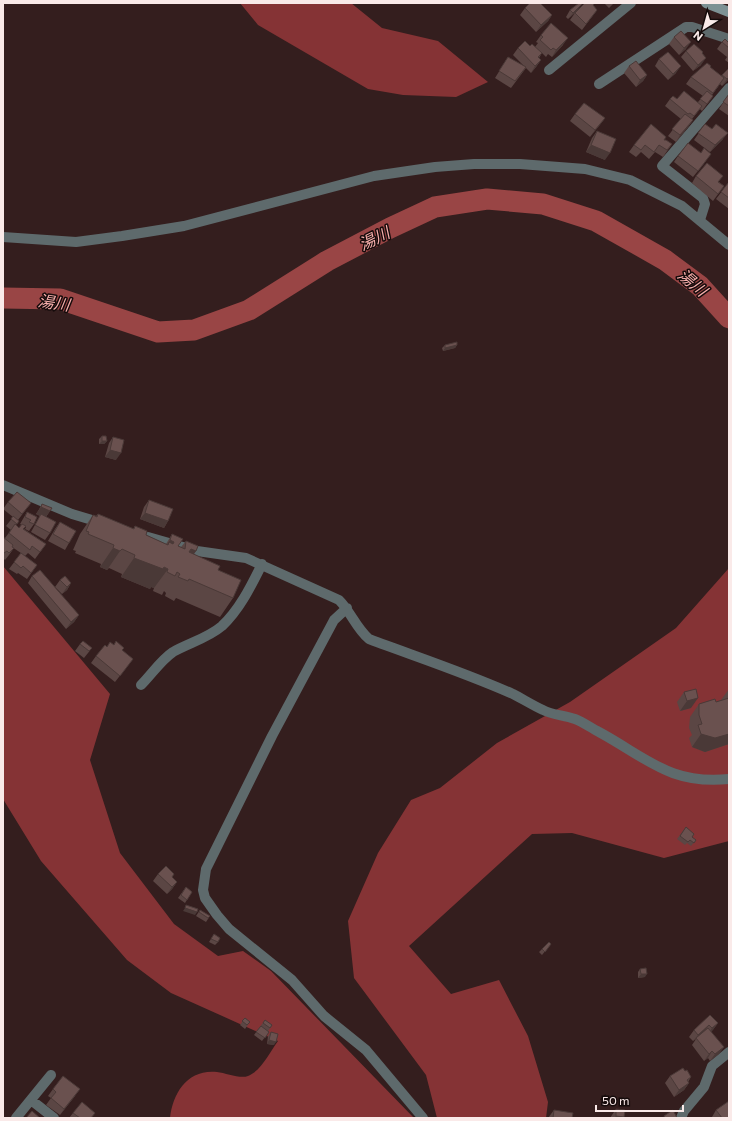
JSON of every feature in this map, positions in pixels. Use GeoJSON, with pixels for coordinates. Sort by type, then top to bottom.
{"type":"FeatureCollection","features":[{"type":"Feature","properties":{"kind":"main road"},"geometry":{"type":"LineString","coordinates":[[706,3],[729,12]]}},
{"type":"Feature","properties":{"kind":"street"},"geometry":{"type":"LineString","coordinates":[[549,70],[631,3]]}},
{"type":"Feature","properties":{"kind":"street"},"geometry":{"type":"LineString","coordinates":[[599,84],[686,27],[692,27],[729,39]]}},
{"type":"Feature","properties":{"kind":"street"},"geometry":{"type":"LineString","coordinates":[[700,220],[705,204],[703,198],[662,166],[729,88]]}},
{"type":"Feature","properties":{"kind":"street"},"geometry":{"type":"LineString","coordinates":[[3,237],[76,242],[122,236],[184,226],[374,176],[435,166],[520,164],[585,169],[630,180],[682,206],[729,245]]}},
{"type":"Feature","properties":{"kind":"street"},"geometry":{"type":"LineString","coordinates":[[3,485],[16,489],[42,502],[72,514],[109,526]]}},
{"type":"Feature","properties":{"kind":"street"},"geometry":{"type":"LineString","coordinates":[[138,535],[168,544],[246,558],[262,564],[339,600],[347,608],[360,632],[369,639],[465,674],[515,695],[544,710],[576,720],[628,748],[657,767],[674,775],[690,779],[729,779]]}},
{"type":"Feature","properties":{"kind":"street"},"geometry":{"type":"LineString","coordinates":[[141,685],[168,656],[215,632],[222,626],[249,590],[262,564]]}},
{"type":"Feature","properties":{"kind":"street"},"geometry":{"type":"LineString","coordinates":[[347,608],[334,620],[272,736],[206,868],[203,890],[205,898],[229,929],[287,975],[324,1016],[366,1050],[423,1118]]}},
{"type":"Feature","properties":{"kind":"street"},"geometry":{"type":"LineString","coordinates":[[681,1118],[684,1111],[704,1087],[712,1066],[729,1052]]}},
{"type":"Feature","properties":{"kind":"street"},"geometry":{"type":"LineString","coordinates":[[16,1118],[51,1075]]}},
{"type":"Feature","properties":{"kind":"street"},"geometry":{"type":"LineString","coordinates":[[31,1100],[54,1118]]}},
{"type":"Feature","properties":{"kind":"shaded area"},"geometry":{"type":"Polygon","coordinates":[[[240,3],[351,3],[382,28],[438,41],[488,82],[456,97],[403,95],[368,89],[258,25],[240,3]]]}},
{"type":"Feature","properties":{"kind":"shaded area"},"geometry":{"type":"Polygon","coordinates":[[[3,566],[110,694],[90,760],[120,853],[174,924],[218,956],[243,951],[271,971],[414,1118],[170,1118],[175,1099],[179,1091],[190,1078],[207,1072],[217,1072],[241,1077],[248,1076],[257,1070],[265,1061],[278,1041],[171,993],[127,960],[41,861],[3,799],[3,566]]]}},
{"type":"Feature","properties":{"kind":"shaded area"},"geometry":{"type":"Polygon","coordinates":[[[729,568],[729,841],[664,858],[572,833],[532,834],[409,946],[451,994],[499,980],[528,1036],[548,1102],[546,1118],[437,1118],[426,1075],[354,978],[348,921],[378,853],[411,800],[440,788],[497,743],[570,702],[676,628],[729,568]]]}},
{"type":"Feature","properties":{"kind":"building"},"geometry":{"type":"Polygon","coordinates":[[[530,3],[540,3],[552,15],[541,25],[525,8],[530,3]]]}},
{"type":"Feature","properties":{"kind":"building"},"geometry":{"type":"Polygon","coordinates":[[[579,3],[582,4],[573,13],[570,10],[579,3]]]}},
{"type":"Feature","properties":{"kind":"building"},"geometry":{"type":"Polygon","coordinates":[[[585,3],[595,3],[593,5],[597,10],[586,24],[575,13],[585,3]]]}},
{"type":"Feature","properties":{"kind":"building"},"geometry":{"type":"Polygon","coordinates":[[[551,23],[568,38],[556,50],[553,48],[551,50],[540,40],[543,37],[541,35],[551,23]]]}},
{"type":"Feature","properties":{"kind":"building"},"geometry":{"type":"Polygon","coordinates":[[[681,31],[691,42],[684,48],[674,37],[681,31]]]}},
{"type":"Feature","properties":{"kind":"building"},"geometry":{"type":"Polygon","coordinates":[[[725,39],[729,43],[729,48],[722,42],[725,39]]]}},
{"type":"Feature","properties":{"kind":"building"},"geometry":{"type":"Polygon","coordinates":[[[525,41],[530,46],[532,44],[542,53],[538,57],[541,60],[535,66],[518,48],[525,41]]]}},
{"type":"Feature","properties":{"kind":"building"},"geometry":{"type":"Polygon","coordinates":[[[694,44],[703,52],[702,53],[706,58],[698,65],[686,51],[694,44]]]}},
{"type":"Feature","properties":{"kind":"building"},"geometry":{"type":"Polygon","coordinates":[[[668,52],[681,66],[673,74],[659,59],[668,52]]]}},
{"type":"Feature","properties":{"kind":"building"},"geometry":{"type":"Polygon","coordinates":[[[508,57],[526,67],[515,81],[499,71],[508,57]]]}},
{"type":"Feature","properties":{"kind":"building"},"geometry":{"type":"Polygon","coordinates":[[[636,61],[647,75],[640,80],[629,66],[636,61]]]}},
{"type":"Feature","properties":{"kind":"building"},"geometry":{"type":"Polygon","coordinates":[[[707,63],[724,78],[713,93],[691,77],[707,63]]]}},
{"type":"Feature","properties":{"kind":"building"},"geometry":{"type":"Polygon","coordinates":[[[729,68],[729,77],[727,79],[722,75],[729,68]]]}},
{"type":"Feature","properties":{"kind":"building"},"geometry":{"type":"Polygon","coordinates":[[[684,91],[702,106],[694,116],[690,113],[688,114],[670,99],[673,96],[677,99],[684,91]]]}},
{"type":"Feature","properties":{"kind":"building"},"geometry":{"type":"Polygon","coordinates":[[[707,91],[713,96],[707,104],[700,99],[707,91]]]}},
{"type":"Feature","properties":{"kind":"building"},"geometry":{"type":"Polygon","coordinates":[[[729,94],[729,106],[723,102],[729,94]]]}},
{"type":"Feature","properties":{"kind":"building"},"geometry":{"type":"Polygon","coordinates":[[[584,103],[605,118],[595,130],[575,114],[584,103]]]}},
{"type":"Feature","properties":{"kind":"building"},"geometry":{"type":"Polygon","coordinates":[[[685,114],[693,120],[680,135],[672,129],[685,114]]]}},
{"type":"Feature","properties":{"kind":"building"},"geometry":{"type":"Polygon","coordinates":[[[651,124],[666,137],[664,140],[672,144],[667,150],[659,145],[654,152],[645,145],[641,150],[634,145],[651,124]]]}},
{"type":"Feature","properties":{"kind":"building"},"geometry":{"type":"Polygon","coordinates":[[[705,124],[712,129],[716,124],[728,133],[715,145],[698,133],[705,124]]]}},
{"type":"Feature","properties":{"kind":"building"},"geometry":{"type":"Polygon","coordinates":[[[597,131],[616,139],[610,153],[591,145],[597,131]]]}},
{"type":"Feature","properties":{"kind":"building"},"geometry":{"type":"Polygon","coordinates":[[[688,143],[701,153],[704,148],[711,154],[698,171],[678,156],[688,143]]]}},
{"type":"Feature","properties":{"kind":"building"},"geometry":{"type":"Polygon","coordinates":[[[707,163],[723,176],[718,182],[724,186],[718,194],[696,176],[707,163]]]}},
{"type":"Feature","properties":{"kind":"building"},"geometry":{"type":"Polygon","coordinates":[[[729,182],[729,198],[721,192],[729,182]]]}},
{"type":"Feature","properties":{"kind":"building"},"geometry":{"type":"Polygon","coordinates":[[[457,342],[457,345],[445,348],[445,345],[457,342]]]}},
{"type":"Feature","properties":{"kind":"building"},"geometry":{"type":"Polygon","coordinates":[[[102,436],[106,436],[107,441],[102,441],[102,436]]]}},
{"type":"Feature","properties":{"kind":"building"},"geometry":{"type":"Polygon","coordinates":[[[113,437],[124,440],[121,453],[110,450],[113,437]]]}},
{"type":"Feature","properties":{"kind":"building"},"geometry":{"type":"Polygon","coordinates":[[[17,492],[31,503],[22,514],[8,502],[17,492]]]}},
{"type":"Feature","properties":{"kind":"building"},"geometry":{"type":"Polygon","coordinates":[[[149,500],[173,509],[168,521],[145,513],[149,500]]]}},
{"type":"Feature","properties":{"kind":"building"},"geometry":{"type":"Polygon","coordinates":[[[42,504],[52,508],[50,511],[41,507],[42,504]]]}},
{"type":"Feature","properties":{"kind":"building"},"geometry":{"type":"Polygon","coordinates":[[[27,512],[37,517],[34,524],[29,522],[31,520],[25,517],[27,512]]]}},
{"type":"Feature","properties":{"kind":"building"},"geometry":{"type":"Polygon","coordinates":[[[41,514],[56,522],[50,533],[35,525],[41,514]]]}},
{"type":"Feature","properties":{"kind":"building"},"geometry":{"type":"Polygon","coordinates":[[[98,514],[134,529],[135,526],[147,531],[146,535],[168,545],[169,542],[173,544],[174,542],[170,540],[172,534],[183,539],[178,546],[185,549],[186,541],[198,546],[196,551],[191,549],[189,552],[220,566],[218,570],[241,580],[233,598],[189,579],[188,581],[178,577],[180,574],[177,572],[175,576],[167,572],[168,569],[164,567],[163,569],[134,558],[135,555],[122,549],[120,551],[113,548],[114,545],[88,534],[89,532],[86,531],[93,515],[97,517],[98,514]]]}},
{"type":"Feature","properties":{"kind":"building"},"geometry":{"type":"Polygon","coordinates":[[[13,516],[19,521],[17,524],[11,519],[13,516]]]}},
{"type":"Feature","properties":{"kind":"building"},"geometry":{"type":"Polygon","coordinates":[[[60,522],[76,531],[69,543],[53,534],[60,522]]]}},
{"type":"Feature","properties":{"kind":"building"},"geometry":{"type":"Polygon","coordinates":[[[15,524],[19,528],[22,524],[26,526],[23,529],[46,544],[40,552],[32,546],[30,550],[9,533],[15,524]]]}},
{"type":"Feature","properties":{"kind":"building"},"geometry":{"type":"Polygon","coordinates":[[[3,537],[13,545],[12,547],[14,548],[9,553],[7,551],[4,553],[3,552],[3,537]]]}},
{"type":"Feature","properties":{"kind":"building"},"geometry":{"type":"Polygon","coordinates":[[[21,553],[37,565],[31,573],[23,566],[21,568],[14,562],[21,553]]]}},
{"type":"Feature","properties":{"kind":"building"},"geometry":{"type":"Polygon","coordinates":[[[40,570],[79,615],[71,622],[32,576],[40,570]]]}},
{"type":"Feature","properties":{"kind":"building"},"geometry":{"type":"Polygon","coordinates":[[[65,576],[71,583],[67,587],[60,580],[65,576]]]}},
{"type":"Feature","properties":{"kind":"building"},"geometry":{"type":"Polygon","coordinates":[[[83,641],[92,648],[89,651],[80,644],[83,641]]]}},
{"type":"Feature","properties":{"kind":"building"},"geometry":{"type":"Polygon","coordinates":[[[116,641],[124,648],[122,650],[133,659],[120,676],[96,656],[105,645],[107,647],[110,642],[114,645],[116,641]]]}},
{"type":"Feature","properties":{"kind":"building"},"geometry":{"type":"Polygon","coordinates":[[[696,689],[698,698],[687,701],[684,692],[696,689]]]}},
{"type":"Feature","properties":{"kind":"building"},"geometry":{"type":"Polygon","coordinates":[[[729,698],[729,734],[715,738],[701,734],[698,725],[702,724],[699,715],[699,704],[715,699],[716,702],[729,698]]]}},
{"type":"Feature","properties":{"kind":"building"},"geometry":{"type":"Polygon","coordinates":[[[686,827],[694,834],[692,837],[696,840],[694,843],[690,840],[688,842],[680,836],[686,827]]]}},
{"type":"Feature","properties":{"kind":"building"},"geometry":{"type":"Polygon","coordinates":[[[166,866],[174,874],[172,877],[177,882],[172,887],[158,874],[166,866]]]}},
{"type":"Feature","properties":{"kind":"building"},"geometry":{"type":"Polygon","coordinates":[[[186,887],[192,892],[187,900],[181,895],[186,887]]]}},
{"type":"Feature","properties":{"kind":"building"},"geometry":{"type":"Polygon","coordinates":[[[186,905],[198,909],[197,912],[185,908],[186,905]]]}},
{"type":"Feature","properties":{"kind":"building"},"geometry":{"type":"Polygon","coordinates":[[[200,910],[210,916],[208,918],[199,912],[200,910]]]}},
{"type":"Feature","properties":{"kind":"building"},"geometry":{"type":"Polygon","coordinates":[[[214,934],[220,938],[218,942],[211,939],[214,934]]]}},
{"type":"Feature","properties":{"kind":"building"},"geometry":{"type":"Polygon","coordinates":[[[549,942],[551,944],[545,952],[542,949],[549,942]]]}},
{"type":"Feature","properties":{"kind":"building"},"geometry":{"type":"Polygon","coordinates":[[[646,968],[647,974],[641,974],[640,969],[646,968]]]}},
{"type":"Feature","properties":{"kind":"building"},"geometry":{"type":"Polygon","coordinates":[[[710,1015],[718,1023],[712,1028],[709,1025],[698,1035],[694,1030],[710,1015]]]}},
{"type":"Feature","properties":{"kind":"building"},"geometry":{"type":"Polygon","coordinates":[[[245,1018],[250,1022],[247,1025],[242,1021],[245,1018]]]}},
{"type":"Feature","properties":{"kind":"building"},"geometry":{"type":"Polygon","coordinates":[[[265,1020],[272,1025],[270,1028],[263,1023],[265,1020]]]}},
{"type":"Feature","properties":{"kind":"building"},"geometry":{"type":"Polygon","coordinates":[[[261,1026],[269,1032],[265,1038],[256,1032],[261,1026]]]}},
{"type":"Feature","properties":{"kind":"building"},"geometry":{"type":"Polygon","coordinates":[[[708,1028],[724,1047],[715,1054],[712,1051],[709,1054],[696,1038],[708,1028]]]}},
{"type":"Feature","properties":{"kind":"building"},"geometry":{"type":"Polygon","coordinates":[[[271,1032],[278,1034],[276,1042],[269,1040],[271,1032]]]}},
{"type":"Feature","properties":{"kind":"building"},"geometry":{"type":"Polygon","coordinates":[[[683,1068],[685,1071],[687,1070],[691,1077],[687,1080],[689,1083],[679,1090],[670,1076],[683,1068]]]}},
{"type":"Feature","properties":{"kind":"building"},"geometry":{"type":"Polygon","coordinates":[[[63,1076],[80,1089],[64,1109],[51,1098],[56,1092],[53,1089],[63,1076]]]}},
{"type":"Feature","properties":{"kind":"building"},"geometry":{"type":"Polygon","coordinates":[[[729,1101],[729,1118],[722,1118],[716,1110],[729,1101]]]}},
{"type":"Feature","properties":{"kind":"building"},"geometry":{"type":"Polygon","coordinates":[[[82,1102],[95,1113],[91,1118],[80,1118],[73,1113],[82,1102]]]}},
{"type":"Feature","properties":{"kind":"building"},"geometry":{"type":"Polygon","coordinates":[[[616,1109],[625,1110],[624,1117],[616,1116],[616,1109]]]}},
{"type":"Feature","properties":{"kind":"building"},"geometry":{"type":"Polygon","coordinates":[[[554,1110],[573,1113],[572,1118],[553,1118],[554,1110]]]}},
{"type":"Feature","properties":{"kind":"building"},"geometry":{"type":"Polygon","coordinates":[[[673,1110],[677,1118],[665,1118],[664,1116],[673,1110]]]}},
{"type":"Feature","properties":{"kind":"building"},"geometry":{"type":"Polygon","coordinates":[[[32,1111],[40,1118],[26,1118],[32,1111]]]}},
{"type":"Feature","properties":{"kind":"waterway","name":"湯川"},"geometry":{"type":"LineString","coordinates":[[3,298],[60,299],[158,332],[194,330],[249,310],[327,261],[390,228],[435,207],[487,199],[543,204],[596,221],[665,260],[700,286],[729,318]]}}]}
